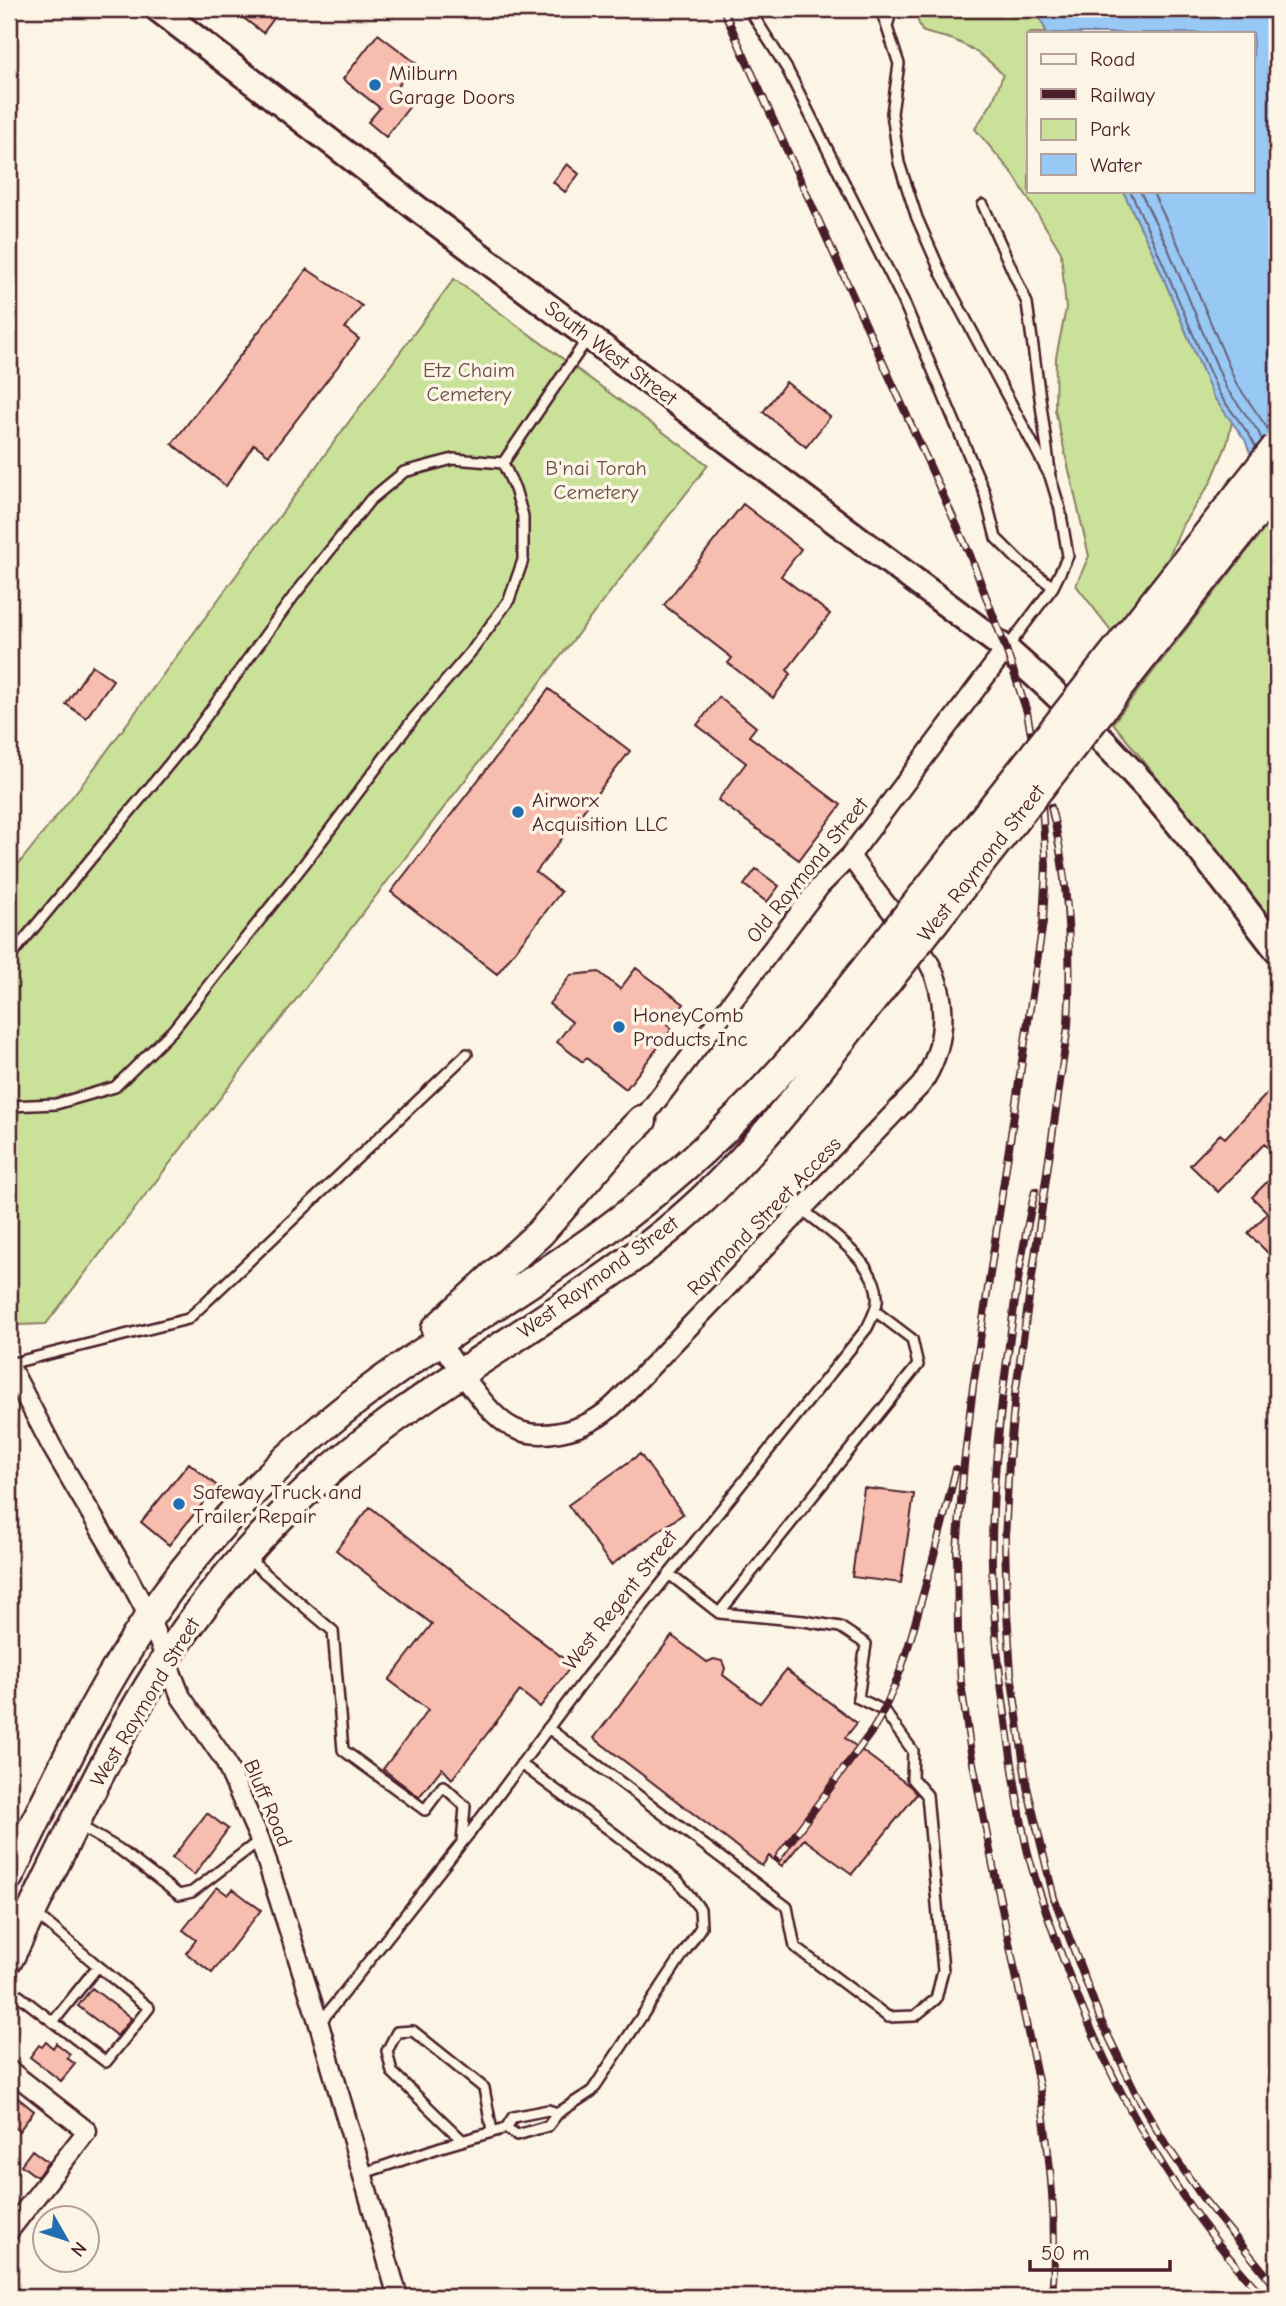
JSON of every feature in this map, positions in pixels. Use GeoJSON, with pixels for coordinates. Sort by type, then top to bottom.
{"type":"FeatureCollection","features":[{"type":"Feature","properties":{"kind":"main road","name":"South West Street"},"geometry":{"type":"LineString","coordinates":[[158,9],[418,209],[1006,649],[1062,699],[1137,776],[1277,950]]}},
{"type":"Feature","properties":{"kind":"main road","name":"West Raymond Street"},"geometry":{"type":"LineString","coordinates":[[9,1958],[132,1718],[185,1631],[244,1556],[342,1459],[411,1406],[597,1282],[669,1229],[711,1191],[772,1128],[855,1002],[1277,446]]}},
{"type":"Feature","properties":{"kind":"main road","name":"West Raymond Street"},"geometry":{"type":"LineString","coordinates":[[9,1876],[58,1776],[130,1646],[219,1528],[251,1493],[322,1427],[379,1382],[603,1233],[678,1174],[757,1098],[816,1032],[855,1002],[1277,487]]}},
{"type":"Feature","properties":{"kind":"main road"},"geometry":{"type":"LineString","coordinates":[[379,1382],[464,1302],[517,1257],[642,1120]]}},
{"type":"Feature","properties":{"kind":"street","name":"Old Raymond Street"},"geometry":{"type":"LineString","coordinates":[[642,1120],[820,886],[850,856],[1006,649]]}},
{"type":"Feature","properties":{"kind":"street","name":"Raymond Street Access"},"geometry":{"type":"LineString","coordinates":[[440,1342],[493,1415],[517,1431],[555,1433],[572,1430],[595,1420],[617,1402],[921,1085],[940,1044],[940,991],[922,951],[850,856]]}},
{"type":"Feature","properties":{"kind":"street","name":"Bluff Road"},"geometry":{"type":"LineString","coordinates":[[9,1364],[47,1437],[127,1575],[149,1618],[181,1697],[224,1759],[260,1840],[319,2024],[398,2297]]}},
{"type":"Feature","properties":{"kind":"street"},"geometry":{"type":"LineString","coordinates":[[9,2070],[87,2131],[9,2231]]}},
{"type":"Feature","properties":{"kind":"lane"},"geometry":{"type":"LineString","coordinates":[[749,9],[787,69],[903,300],[984,491],[996,538],[1018,560],[1053,587]]}},
{"type":"Feature","properties":{"kind":"lane"},"geometry":{"type":"LineString","coordinates":[[881,9],[899,64],[892,113],[899,163],[917,218],[942,275],[1050,476]]}},
{"type":"Feature","properties":{"kind":"lane"},"geometry":{"type":"LineString","coordinates":[[887,26],[892,9]]}},
{"type":"Feature","properties":{"kind":"lane"},"geometry":{"type":"LineString","coordinates":[[983,205],[1027,303],[1050,476],[1060,509],[1068,556],[1053,587],[1006,649]]}},
{"type":"Feature","properties":{"kind":"lane"},"geometry":{"type":"LineString","coordinates":[[503,463],[589,337]]}},
{"type":"Feature","properties":{"kind":"lane"},"geometry":{"type":"LineString","coordinates":[[9,958],[189,740],[293,597],[370,500],[404,472],[453,459],[503,463]]}},
{"type":"Feature","properties":{"kind":"lane"},"geometry":{"type":"LineString","coordinates":[[9,1106],[56,1104],[115,1087],[154,1049],[173,1030],[305,863],[414,718],[474,648],[509,600],[523,560],[523,516],[503,463]]}},
{"type":"Feature","properties":{"kind":"lane"},"geometry":{"type":"LineString","coordinates":[[9,1364],[188,1319],[467,1054]]}},
{"type":"Feature","properties":{"kind":"lane"},"geometry":{"type":"LineString","coordinates":[[719,1613],[918,1364],[912,1339],[874,1311],[877,1292],[874,1279],[868,1270],[859,1258],[802,1209]]}},
{"type":"Feature","properties":{"kind":"lane","name":"West Regent Street"},"geometry":{"type":"LineString","coordinates":[[319,2024],[669,1574],[859,1339],[874,1311]]}},
{"type":"Feature","properties":{"kind":"lane"},"geometry":{"type":"LineString","coordinates":[[244,1556],[333,1632],[343,1750],[425,1810],[443,1786],[465,1807],[462,1842]]}},
{"type":"Feature","properties":{"kind":"lane"},"geometry":{"type":"LineString","coordinates":[[548,1728],[787,1907],[795,1947],[888,2017],[915,2016],[936,1998],[943,1970],[927,1795],[912,1778],[913,1751],[898,1729],[884,1711],[858,1698],[866,1644],[840,1627],[719,1613],[669,1574]]}},
{"type":"Feature","properties":{"kind":"lane"},"geometry":{"type":"LineString","coordinates":[[361,2174],[492,2131],[506,2128],[517,2135],[548,2126],[558,2113],[592,2091],[701,1927],[700,1909],[678,1881],[521,1764]]}},
{"type":"Feature","properties":{"kind":"lane"},"geometry":{"type":"LineString","coordinates":[[76,1823],[119,1849],[179,1895],[192,1892],[260,1840]]}},
{"type":"Feature","properties":{"kind":"lane"},"geometry":{"type":"LineString","coordinates":[[9,1988],[106,2062],[149,2008],[32,1911]]}},
{"type":"Feature","properties":{"kind":"lane"},"geometry":{"type":"LineString","coordinates":[[53,2022],[98,1966]]}},
{"type":"Feature","properties":{"kind":"lane"},"geometry":{"type":"LineString","coordinates":[[462,2140],[392,2072],[387,2052],[397,2032],[413,2031],[484,2088],[492,2131]]}},
{"type":"Feature","properties":{"kind":"lane"},"geometry":{"type":"LineString","coordinates":[[506,2128],[513,2117],[548,2110],[558,2113]]}},
{"type":"Feature","properties":{"kind":"green space"},"geometry":{"type":"Polygon","coordinates":[[[913,9],[1036,9],[1047,32],[1027,32],[1027,192],[1123,192],[1153,253],[1213,396],[1232,422],[1227,444],[1211,482],[1183,524],[1165,566],[1113,633],[1076,585],[1089,556],[1055,410],[1056,357],[1066,309],[1061,252],[1013,174],[975,129],[993,101],[1003,75],[970,48],[952,39],[922,31],[913,9]]]}},
{"type":"Feature","properties":{"kind":"green space"},"geometry":{"type":"Polygon","coordinates":[[[454,279],[708,465],[46,1324],[18,1325],[9,1313],[9,876],[87,778],[454,279]]]}},
{"type":"Feature","properties":{"kind":"green space"},"geometry":{"type":"Polygon","coordinates":[[[1274,517],[1277,525],[1277,927],[1113,723],[1274,517]]]}},
{"type":"Feature","properties":{"kind":"water"},"geometry":{"type":"Polygon","coordinates":[[[1036,9],[1277,9],[1277,522],[1245,440],[1213,396],[1153,253],[1123,192],[1254,192],[1254,32],[1047,32],[1036,9]]]}},
{"type":"Feature","properties":{"kind":"building"},"geometry":{"type":"Polygon","coordinates":[[[232,9],[281,9],[263,33],[232,9]]]}},
{"type":"Feature","properties":{"kind":"building","name":"Milburn Garage Doors"},"geometry":{"type":"Polygon","coordinates":[[[378,34],[416,63],[393,92],[410,106],[386,137],[368,122],[380,108],[343,79],[378,34]]]}},
{"type":"Feature","properties":{"kind":"building"},"geometry":{"type":"Polygon","coordinates":[[[567,164],[579,174],[565,192],[553,182],[567,164]]]}},
{"type":"Feature","properties":{"kind":"building"},"geometry":{"type":"Polygon","coordinates":[[[307,269],[362,306],[345,328],[359,339],[269,455],[254,444],[226,486],[172,444],[307,269]]]}},
{"type":"Feature","properties":{"kind":"building"},"geometry":{"type":"Polygon","coordinates":[[[786,382],[830,417],[806,447],[763,412],[786,382]]]}},
{"type":"Feature","properties":{"kind":"building"},"geometry":{"type":"Polygon","coordinates":[[[743,504],[801,549],[781,576],[830,614],[787,670],[791,674],[773,698],[728,663],[732,658],[664,605],[743,504]]]}},
{"type":"Feature","properties":{"kind":"building"},"geometry":{"type":"Polygon","coordinates":[[[92,665],[113,680],[86,718],[66,704],[92,665]]]}},
{"type":"Feature","properties":{"kind":"building","name":"Airworx Acquisition LLC"},"geometry":{"type":"Polygon","coordinates":[[[549,689],[630,751],[536,872],[561,892],[497,974],[391,892],[549,689]]]}},
{"type":"Feature","properties":{"kind":"building"},"geometry":{"type":"Polygon","coordinates":[[[719,697],[756,727],[749,736],[841,805],[799,860],[718,800],[746,763],[697,725],[719,697]]]}},
{"type":"Feature","properties":{"kind":"building"},"geometry":{"type":"Polygon","coordinates":[[[756,869],[779,886],[767,902],[744,885],[756,869]]]}},
{"type":"Feature","properties":{"kind":"building","name":"HoneyComb Products Inc"},"geometry":{"type":"Polygon","coordinates":[[[636,968],[684,1004],[668,1025],[672,1029],[626,1089],[586,1058],[583,1062],[557,1042],[572,1022],[549,1004],[571,975],[599,972],[620,989],[636,968]]]}},
{"type":"Feature","properties":{"kind":"building"},"geometry":{"type":"Polygon","coordinates":[[[1277,1083],[1277,1156],[1264,1144],[1218,1192],[1190,1165],[1220,1134],[1225,1138],[1277,1083]]]}},
{"type":"Feature","properties":{"kind":"building"},"geometry":{"type":"Polygon","coordinates":[[[1277,1172],[1277,1262],[1248,1233],[1268,1213],[1252,1197],[1277,1172]]]}},
{"type":"Feature","properties":{"kind":"building"},"geometry":{"type":"Polygon","coordinates":[[[640,1454],[683,1514],[611,1565],[568,1505],[640,1454]]]}},
{"type":"Feature","properties":{"kind":"building","name":"Safeway Truck and Trailer Repair"},"geometry":{"type":"Polygon","coordinates":[[[189,1463],[217,1486],[169,1545],[141,1522],[189,1463]]]}},
{"type":"Feature","properties":{"kind":"building"},"geometry":{"type":"Polygon","coordinates":[[[864,1488],[914,1494],[901,1583],[852,1577],[864,1488]]]}},
{"type":"Feature","properties":{"kind":"building"},"geometry":{"type":"Polygon","coordinates":[[[370,1507],[572,1665],[540,1707],[520,1691],[452,1779],[442,1768],[419,1797],[383,1769],[428,1710],[389,1680],[432,1624],[336,1550],[370,1507]]]}},
{"type":"Feature","properties":{"kind":"building"},"geometry":{"type":"Polygon","coordinates":[[[672,1636],[707,1662],[714,1659],[722,1661],[725,1668],[723,1675],[760,1703],[786,1670],[857,1723],[845,1738],[917,1794],[852,1874],[804,1839],[782,1866],[769,1856],[762,1866],[594,1738],[672,1636]]]}},
{"type":"Feature","properties":{"kind":"building"},"geometry":{"type":"Polygon","coordinates":[[[207,1813],[228,1829],[194,1875],[172,1858],[207,1813]]]}},
{"type":"Feature","properties":{"kind":"building"},"geometry":{"type":"Polygon","coordinates":[[[217,1887],[228,1895],[233,1889],[261,1910],[212,1973],[186,1953],[196,1940],[183,1930],[217,1887]]]}},
{"type":"Feature","properties":{"kind":"building"},"geometry":{"type":"Polygon","coordinates":[[[92,1988],[131,2018],[117,2036],[78,2006],[92,1988]]]}},
{"type":"Feature","properties":{"kind":"building"},"geometry":{"type":"Polygon","coordinates":[[[46,2042],[53,2048],[56,2043],[70,2054],[67,2058],[75,2064],[61,2081],[30,2057],[39,2045],[42,2047],[46,2042]]]}},
{"type":"Feature","properties":{"kind":"building"},"geometry":{"type":"Polygon","coordinates":[[[9,2091],[34,2111],[19,2131],[9,2123],[9,2091]]]}},
{"type":"Feature","properties":{"kind":"building"},"geometry":{"type":"Polygon","coordinates":[[[32,2150],[48,2162],[37,2177],[21,2165],[32,2150]]]}},
{"type":"Feature","properties":{"kind":"railway"},"geometry":{"type":"LineString","coordinates":[[723,9],[970,555],[1027,712],[1041,790],[1046,865],[1043,922],[973,1387],[957,1551],[961,1683],[970,1747],[1040,2090],[1047,2142],[1053,2219],[1052,2297]]}},
{"type":"Feature","properties":{"kind":"railway"},"geometry":{"type":"LineString","coordinates":[[1051,807],[1062,861],[1068,916],[1068,1026],[1015,1395],[1005,1540],[1011,1673],[1027,1787],[1054,1898],[1101,2021],[1136,2093],[1161,2137],[1205,2201],[1277,2288]]}},
{"type":"Feature","properties":{"kind":"railway"},"geometry":{"type":"LineString","coordinates":[[1035,1191],[1021,1260],[1004,1383],[992,1542],[996,1637],[1024,1834],[1035,1877],[1059,1948],[1077,1996],[1119,2089],[1170,2177],[1230,2259],[1264,2297]]}},
{"type":"Feature","properties":{"kind":"railway"},"geometry":{"type":"LineString","coordinates":[[778,1858],[872,1731],[888,1701],[911,1638],[956,1469]]}},
{"type":"Feature","properties":{"kind":"place","name":"Milburn Garage Doors"},"geometry":{"type":"Point","coordinates":[375,85]}},
{"type":"Feature","properties":{"kind":"place","name":"Airworx Acquisition LLC"},"geometry":{"type":"Point","coordinates":[518,812]}},
{"type":"Feature","properties":{"kind":"place","name":"HoneyComb Products Inc"},"geometry":{"type":"Point","coordinates":[619,1027]}},
{"type":"Feature","properties":{"kind":"place","name":"Safeway Truck and Trailer Repair"},"geometry":{"type":"Point","coordinates":[179,1504]}},
{"type":"Feature","properties":{"kind":"park label","name":"Etz Chaim Cemetery"},"geometry":{"type":"Point","coordinates":[469,382]}},
{"type":"Feature","properties":{"kind":"park label","name":"B'nai Torah Cemetery"},"geometry":{"type":"Point","coordinates":[596,480]}}]}
